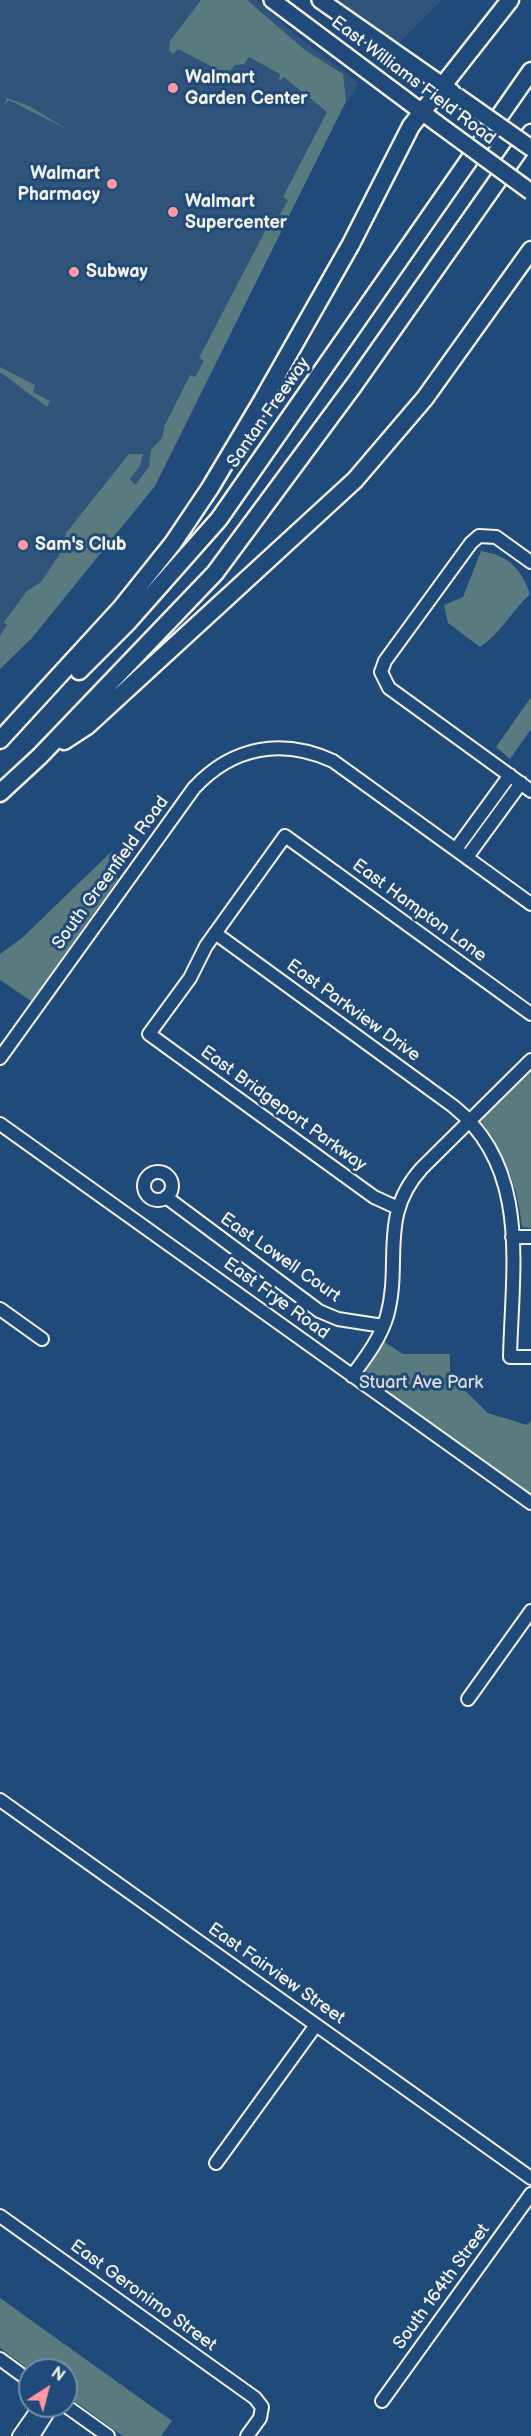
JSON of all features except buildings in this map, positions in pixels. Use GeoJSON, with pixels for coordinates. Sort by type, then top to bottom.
{"type":"FeatureCollection","features":[{"type":"Feature","properties":{"kind":"highway"},"geometry":{"type":"LineString","coordinates":[[0,742],[121,608],[172,543],[210,488],[351,244],[411,126],[510,0]]}},
{"type":"Feature","properties":{"kind":"highway","name":"Santan Freeway"},"geometry":{"type":"LineString","coordinates":[[0,742],[62,689],[128,622],[219,519],[531,71]]}},
{"type":"Feature","properties":{"kind":"highway"},"geometry":{"type":"LineString","coordinates":[[0,793],[40,756],[215,573],[354,385],[531,133]]}},
{"type":"Feature","properties":{"kind":"highway"},"geometry":{"type":"LineString","coordinates":[[40,756],[87,726],[355,480],[425,398],[531,250]]}},
{"type":"Feature","properties":{"kind":"main road","name":"East Williams Field Road"},"geometry":{"type":"LineString","coordinates":[[272,0],[531,192]]}},
{"type":"Feature","properties":{"kind":"main road","name":"East Williams Field Road"},"geometry":{"type":"LineString","coordinates":[[320,0],[531,148]]}},
{"type":"Feature","properties":{"kind":"street"},"geometry":{"type":"LineString","coordinates":[[467,857],[526,787],[389,688],[383,681],[381,672],[385,661],[467,548],[483,535],[497,538],[531,562]]}},
{"type":"Feature","properties":{"kind":"street","name":"South Greenfield Road"},"geometry":{"type":"LineString","coordinates":[[0,1058],[194,788],[207,775],[228,761],[247,753],[279,746],[319,754],[333,761],[456,849]]}},
{"type":"Feature","properties":{"kind":"street"},"geometry":{"type":"LineString","coordinates":[[510,775],[456,849],[531,903]]}},
{"type":"Feature","properties":{"kind":"street","name":"East Hampton Lane"},"geometry":{"type":"LineString","coordinates":[[215,933],[285,836],[531,1014]]}},
{"type":"Feature","properties":{"kind":"street","name":"East Bridgeport Parkway"},"geometry":{"type":"LineString","coordinates":[[215,933],[190,978],[149,1034],[374,1197],[398,1208]]}},
{"type":"Feature","properties":{"kind":"street","name":"East Parkview Drive"},"geometry":{"type":"LineString","coordinates":[[215,933],[470,1120],[485,1138],[502,1168],[511,1202],[510,1357],[531,1358]]}},
{"type":"Feature","properties":{"kind":"street"},"geometry":{"type":"LineString","coordinates":[[352,1376],[374,1345],[384,1326],[391,1295],[393,1231],[398,1208],[417,1174],[531,1060]]}},
{"type":"Feature","properties":{"kind":"street","name":"East Frye Road"},"geometry":{"type":"LineString","coordinates":[[0,1124],[531,1503]]}},
{"type":"Feature","properties":{"kind":"street","name":"East Lowell Court"},"geometry":{"type":"LineString","coordinates":[[166,1197],[319,1311],[338,1319],[384,1326]]}},
{"type":"Feature","properties":{"kind":"street"},"geometry":{"type":"LineString","coordinates":[[512,1237],[531,1237]]}},
{"type":"Feature","properties":{"kind":"street"},"geometry":{"type":"LineString","coordinates":[[0,1309],[42,1339]]}},
{"type":"Feature","properties":{"kind":"street"},"geometry":{"type":"LineString","coordinates":[[468,1699],[531,1611]]}},
{"type":"Feature","properties":{"kind":"street","name":"East Fairview Street"},"geometry":{"type":"LineString","coordinates":[[0,1800],[531,2178]]}},
{"type":"Feature","properties":{"kind":"street"},"geometry":{"type":"LineString","coordinates":[[216,2163],[316,2025]]}},
{"type":"Feature","properties":{"kind":"street","name":"South 164th Street"},"geometry":{"type":"LineString","coordinates":[[382,2401],[531,2194]]}},
{"type":"Feature","properties":{"kind":"street","name":"East Geronimo Street"},"geometry":{"type":"LineString","coordinates":[[0,2216],[255,2398],[262,2408],[260,2418],[247,2436]]}},
{"type":"Feature","properties":{"kind":"street"},"geometry":{"type":"LineString","coordinates":[[0,2359],[18,2372]]}},
{"type":"Feature","properties":{"kind":"street"},"geometry":{"type":"LineString","coordinates":[[78,2415],[108,2436]]}},
{"type":"Feature","properties":{"kind":"street"},"geometry":{"type":"LineString","coordinates":[[19,2436],[32,2430],[42,2418]]}},
{"type":"Feature","properties":{"kind":"shaded area"},"geometry":{"type":"Polygon","coordinates":[[[0,0],[257,0],[287,28],[359,83],[341,112],[284,223],[155,486],[0,669],[0,0]]]}},
{"type":"Feature","properties":{"kind":"shaded area"},"geometry":{"type":"Polygon","coordinates":[[[334,0],[442,0],[398,44],[334,0]]]}},
{"type":"Feature","properties":{"kind":"green space"},"geometry":{"type":"Polygon","coordinates":[[[201,0],[247,0],[305,50],[343,74],[346,101],[155,486],[32,638],[0,669],[0,636],[7,625],[4,622],[27,591],[41,582],[62,551],[66,533],[129,454],[143,454],[140,466],[130,479],[135,485],[149,467],[151,450],[162,438],[165,425],[190,375],[195,377],[204,361],[199,358],[274,214],[279,216],[288,200],[283,197],[327,112],[284,77],[279,81],[280,74],[249,57],[244,64],[235,65],[222,80],[224,73],[178,49],[173,54],[169,50],[170,41],[201,0]]]}},
{"type":"Feature","properties":{"kind":"green space"},"geometry":{"type":"Polygon","coordinates":[[[7,98],[31,107],[66,129],[9,100],[4,105],[7,98]]]}},
{"type":"Feature","properties":{"kind":"green space"},"geometry":{"type":"Polygon","coordinates":[[[0,367],[35,385],[33,392],[50,401],[47,407],[0,372],[0,367]]]}},
{"type":"Feature","properties":{"kind":"green space"},"geometry":{"type":"Polygon","coordinates":[[[481,551],[499,556],[512,564],[522,577],[530,594],[494,635],[480,647],[448,623],[444,605],[463,597],[481,551]]]}},
{"type":"Feature","properties":{"kind":"green space"},"geometry":{"type":"Polygon","coordinates":[[[531,697],[531,729],[510,759],[496,747],[531,697]]]}},
{"type":"Feature","properties":{"kind":"green space"},"geometry":{"type":"Polygon","coordinates":[[[111,852],[113,853],[105,870],[118,879],[31,1001],[0,980],[0,954],[23,937],[111,852]]]}},
{"type":"Feature","properties":{"kind":"green space"},"geometry":{"type":"Polygon","coordinates":[[[531,1065],[531,1228],[522,1227],[517,1197],[509,1171],[481,1121],[484,1112],[531,1065]]]}},
{"type":"Feature","properties":{"kind":"green space","name":"Stuart Ave Park"},"geometry":{"type":"Polygon","coordinates":[[[383,1341],[403,1354],[450,1354],[450,1376],[488,1413],[527,1425],[531,1421],[531,1497],[368,1381],[365,1368],[383,1341]]]}},
{"type":"Feature","properties":{"kind":"green space"},"geometry":{"type":"Polygon","coordinates":[[[0,2298],[172,2421],[161,2436],[123,2436],[78,2404],[78,2358],[18,2358],[18,2361],[0,2348],[0,2298]]]}},
{"type":"Feature","properties":{"kind":"place","name":"Walmart Garden Center"},"geometry":{"type":"Point","coordinates":[173,88]}},
{"type":"Feature","properties":{"kind":"place","name":"Walmart Pharmacy"},"geometry":{"type":"Point","coordinates":[112,184]}},
{"type":"Feature","properties":{"kind":"place","name":"Walmart Supercenter"},"geometry":{"type":"Point","coordinates":[173,212]}},
{"type":"Feature","properties":{"kind":"place","name":"Subway"},"geometry":{"type":"Point","coordinates":[74,272]}},
{"type":"Feature","properties":{"kind":"place","name":"Sam's Club"},"geometry":{"type":"Point","coordinates":[23,545]}}]}
